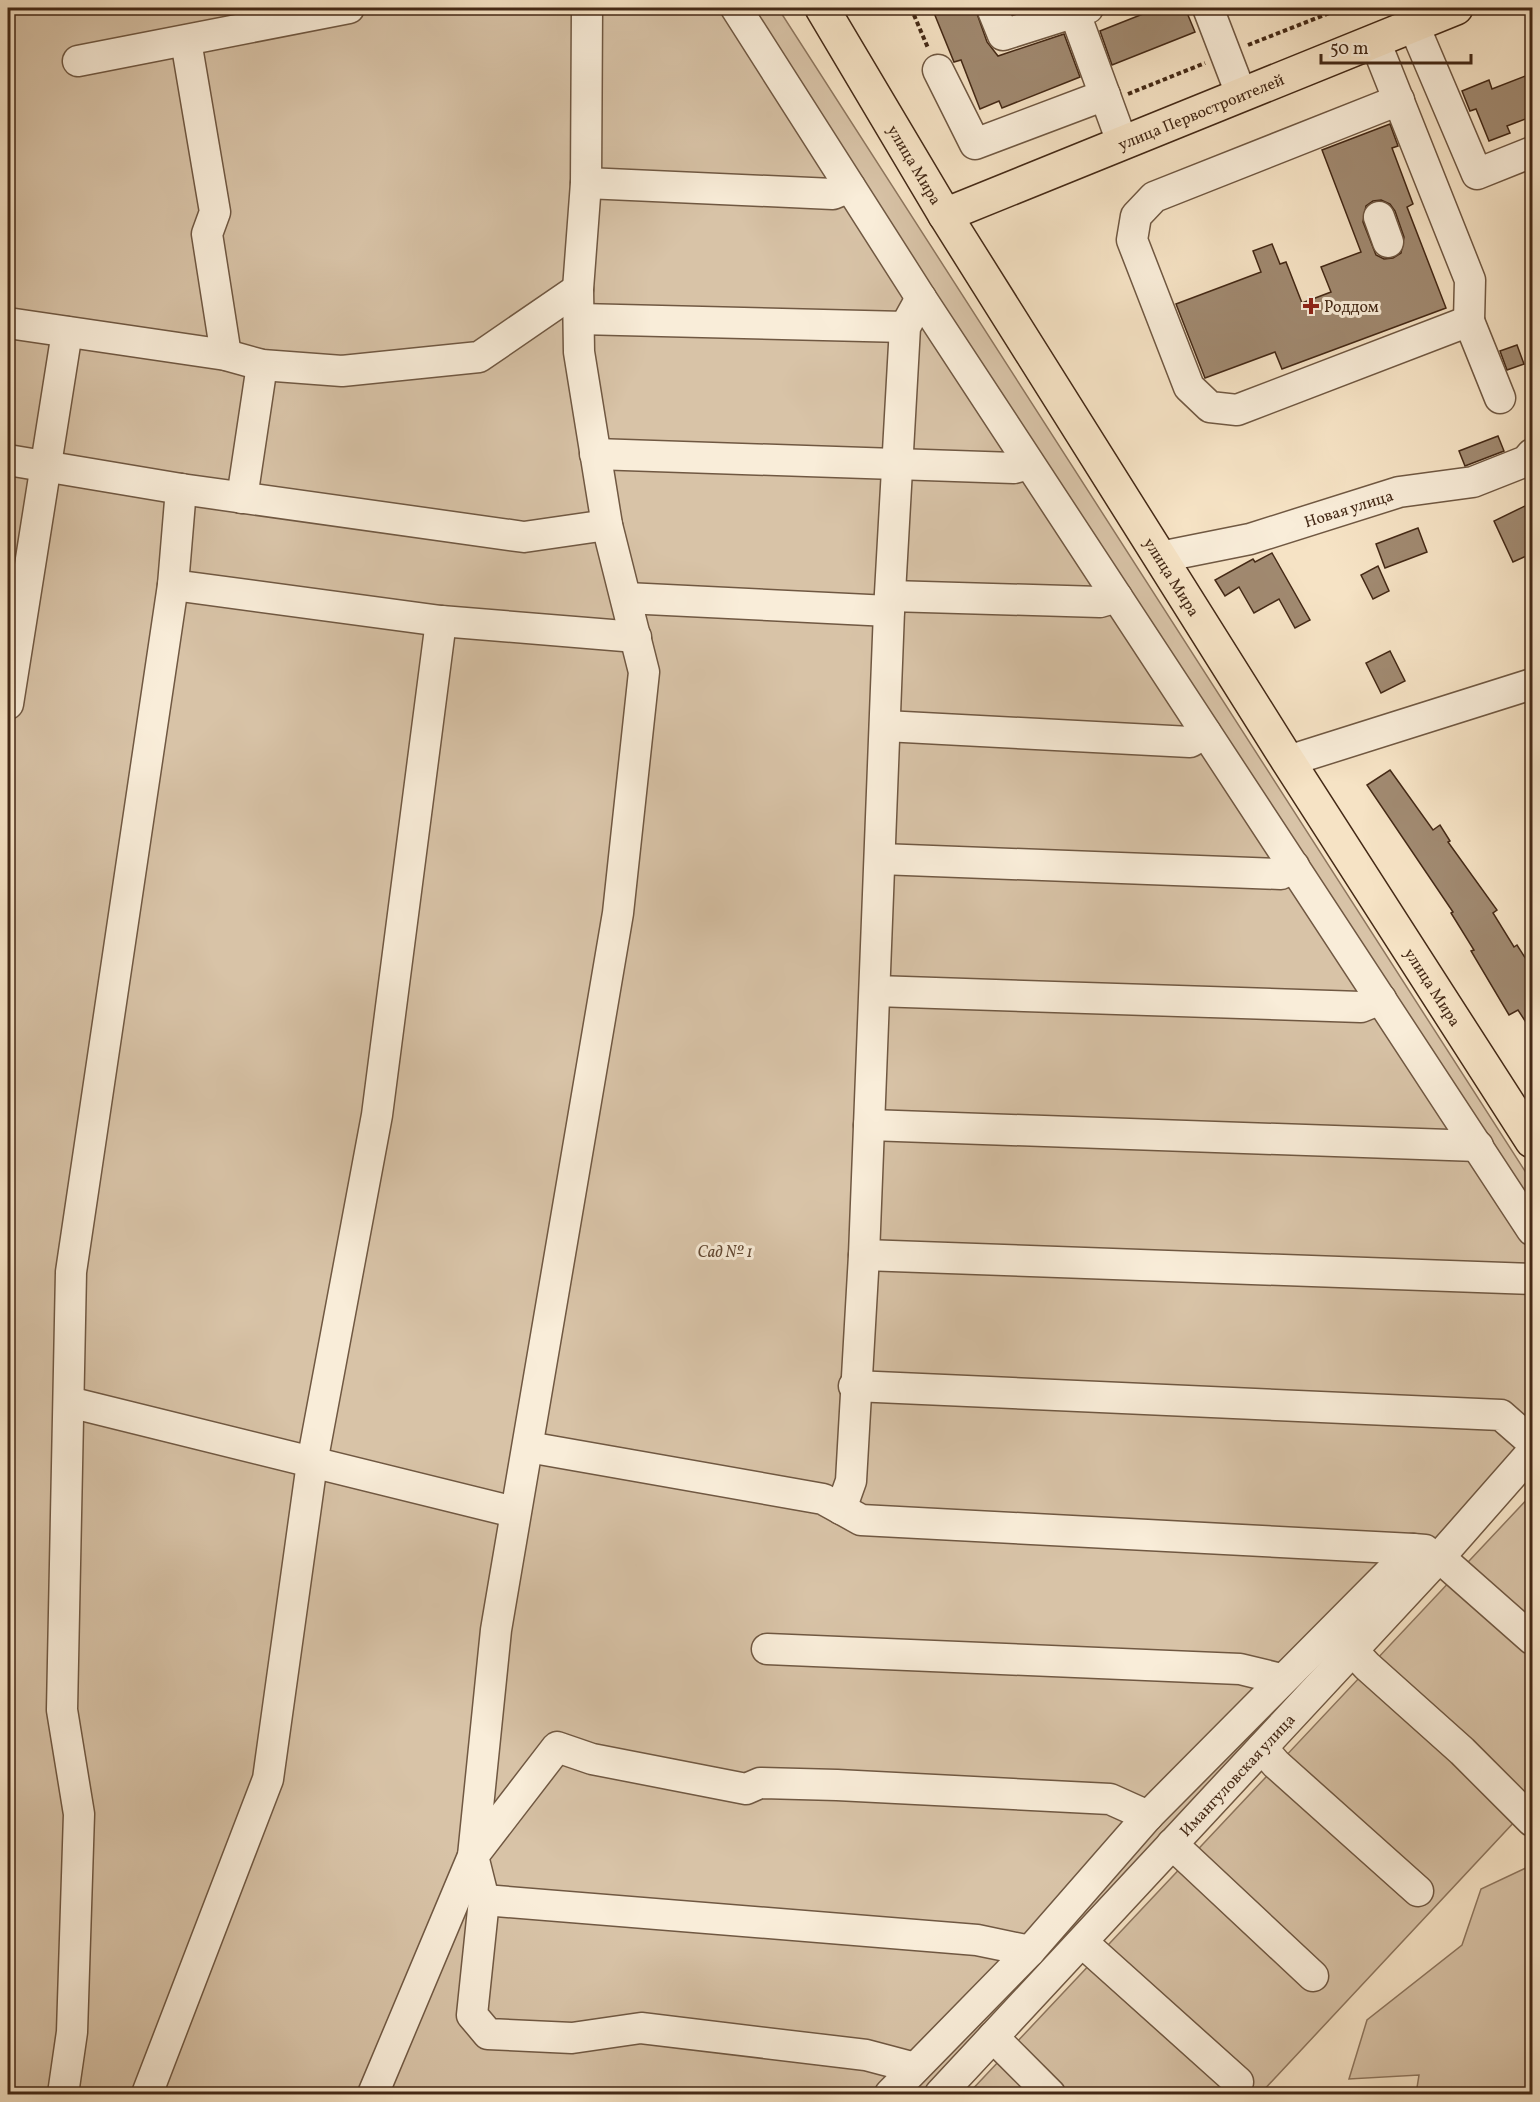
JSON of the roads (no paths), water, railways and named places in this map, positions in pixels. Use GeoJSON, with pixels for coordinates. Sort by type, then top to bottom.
{"type":"FeatureCollection","features":[{"type":"Feature","properties":{"kind":"main road","name":"улица Мира"},"geometry":{"type":"LineString","coordinates":[[822,8],[945,215],[1288,761],[1533,1141]]}},
{"type":"Feature","properties":{"kind":"main road","name":"улица Первостроителей"},"geometry":{"type":"LineString","coordinates":[[945,215],[1456,8]]}},
{"type":"Feature","properties":{"kind":"street"},"geometry":{"type":"LineString","coordinates":[[78,61],[349,8]]}},
{"type":"Feature","properties":{"kind":"street"},"geometry":{"type":"LineString","coordinates":[[587,8],[586,183],[578,289],[579,352],[607,525],[644,672],[618,913],[528,1447],[514,1512],[496,1630],[473,1856],[484,1900],[472,2015],[488,2034],[572,2038],[641,2028],[866,2055],[915,2068]]}},
{"type":"Feature","properties":{"kind":"street"},"geometry":{"type":"LineString","coordinates":[[735,8],[1029,464],[1533,1230]]}},
{"type":"Feature","properties":{"kind":"street"},"geometry":{"type":"LineString","coordinates":[[992,8],[1003,35],[1039,15],[1079,9],[1122,142]]}},
{"type":"Feature","properties":{"kind":"street"},"geometry":{"type":"LineString","coordinates":[[1208,8],[1242,94]]}},
{"type":"Feature","properties":{"kind":"street"},"geometry":{"type":"LineString","coordinates":[[1414,26],[1477,174],[1533,152]]}},
{"type":"Feature","properties":{"kind":"street"},"geometry":{"type":"LineString","coordinates":[[1375,40],[1470,280],[1469,321],[1500,398]]}},
{"type":"Feature","properties":{"kind":"street"},"geometry":{"type":"LineString","coordinates":[[186,41],[215,213],[207,234],[226,355]]}},
{"type":"Feature","properties":{"kind":"street"},"geometry":{"type":"LineString","coordinates":[[938,70],[975,144],[1105,95]]}},
{"type":"Feature","properties":{"kind":"street"},"geometry":{"type":"LineString","coordinates":[[1399,100],[1154,197],[1136,216],[1132,240],[1189,387],[1210,407],[1237,410],[1469,321]]}},
{"type":"Feature","properties":{"kind":"street"},"geometry":{"type":"LineString","coordinates":[[586,183],[833,194],[850,187]]}},
{"type":"Feature","properties":{"kind":"street"},"geometry":{"type":"LineString","coordinates":[[8,323],[226,355],[262,365],[342,371],[479,357],[578,289]]}},
{"type":"Feature","properties":{"kind":"street"},"geometry":{"type":"LineString","coordinates":[[841,1509],[851,1481],[854,1386],[864,1255],[889,603],[905,327],[921,298]]}},
{"type":"Feature","properties":{"kind":"street"},"geometry":{"type":"LineString","coordinates":[[579,319],[905,327]]}},
{"type":"Feature","properties":{"kind":"street"},"geometry":{"type":"LineString","coordinates":[[8,704],[67,332]]}},
{"type":"Feature","properties":{"kind":"street"},"geometry":{"type":"LineString","coordinates":[[242,498],[262,365]]}},
{"type":"Feature","properties":{"kind":"street","name":"Новая улица"},"geometry":{"type":"LineString","coordinates":[[1160,557],[1251,539],[1399,492],[1473,482],[1526,461],[1533,453]]}},
{"type":"Feature","properties":{"kind":"street"},"geometry":{"type":"LineString","coordinates":[[595,454],[1014,468],[1029,464]]}},
{"type":"Feature","properties":{"kind":"street"},"geometry":{"type":"LineString","coordinates":[[8,460],[181,489],[524,537],[607,525]]}},
{"type":"Feature","properties":{"kind":"street"},"geometry":{"type":"LineString","coordinates":[[63,2094],[72,2032],[79,1815],[62,1710],[71,1272],[173,585],[181,489]]}},
{"type":"Feature","properties":{"kind":"street"},"geometry":{"type":"LineString","coordinates":[[173,585],[441,621],[636,637]]}},
{"type":"Feature","properties":{"kind":"street"},"geometry":{"type":"LineString","coordinates":[[626,598],[889,603],[1100,602],[1117,597]]}},
{"type":"Feature","properties":{"kind":"street"},"geometry":{"type":"LineString","coordinates":[[147,2094],[268,1779],[312,1462],[377,1115],[441,621]]}},
{"type":"Feature","properties":{"kind":"street"},"geometry":{"type":"LineString","coordinates":[[1288,761],[1533,684]]}},
{"type":"Feature","properties":{"kind":"street"},"geometry":{"type":"LineString","coordinates":[[885,726],[1190,742],[1206,733]]}},
{"type":"Feature","properties":{"kind":"street"},"geometry":{"type":"LineString","coordinates":[[880,859],[1281,874],[1293,866]]}},
{"type":"Feature","properties":{"kind":"street"},"geometry":{"type":"LineString","coordinates":[[875,991],[1361,1007],[1381,999]]}},
{"type":"Feature","properties":{"kind":"street"},"geometry":{"type":"LineString","coordinates":[[868,1125],[1478,1146]]}},
{"type":"Feature","properties":{"kind":"street"},"geometry":{"type":"LineString","coordinates":[[864,1255],[1533,1279]]}},
{"type":"Feature","properties":{"kind":"street"},"geometry":{"type":"LineString","coordinates":[[854,1386],[1501,1415],[1532,1452]]}},
{"type":"Feature","properties":{"kind":"street"},"geometry":{"type":"LineString","coordinates":[[69,1402],[514,1512]]}},
{"type":"Feature","properties":{"kind":"street"},"geometry":{"type":"LineString","coordinates":[[528,1447],[823,1499],[861,1520],[1432,1552],[1533,1639]]}},
{"type":"Feature","properties":{"kind":"street","name":"Имангуловская улица"},"geometry":{"type":"LineString","coordinates":[[940,2094],[1352,1650],[1432,1552],[1532,1452]]}},
{"type":"Feature","properties":{"kind":"street"},"geometry":{"type":"LineString","coordinates":[[890,2094],[1030,1951],[1148,1816],[1281,1679],[1432,1552]]}},
{"type":"Feature","properties":{"kind":"street"},"geometry":{"type":"LineString","coordinates":[[767,1649],[1239,1669],[1281,1679]]}},
{"type":"Feature","properties":{"kind":"street"},"geometry":{"type":"LineString","coordinates":[[1352,1650],[1366,1666],[1462,1751],[1533,1821]]}},
{"type":"Feature","properties":{"kind":"street"},"geometry":{"type":"LineString","coordinates":[[373,2094],[473,1856],[557,1747],[592,1759],[746,1789],[760,1783],[837,1785],[1110,1799],[1148,1816]]}},
{"type":"Feature","properties":{"kind":"street"},"geometry":{"type":"LineString","coordinates":[[1262,1748],[1276,1764],[1418,1891]]}},
{"type":"Feature","properties":{"kind":"street"},"geometry":{"type":"LineString","coordinates":[[1172,1844],[1313,1976]]}},
{"type":"Feature","properties":{"kind":"street"},"geometry":{"type":"LineString","coordinates":[[484,1900],[977,1940],[1030,1951]]}},
{"type":"Feature","properties":{"kind":"street"},"geometry":{"type":"LineString","coordinates":[[1082,1942],[1238,2082]]}},
{"type":"Feature","properties":{"kind":"street"},"geometry":{"type":"LineString","coordinates":[[993,2037],[1050,2094]]}},
{"type":"Feature","properties":{"kind":"place","name":"Роддом"},"geometry":{"type":"Point","coordinates":[1311,306]}},
{"type":"Feature","properties":{"kind":"park label","name":"Сад № 1"},"geometry":{"type":"Point","coordinates":[725,1251]}}]}
